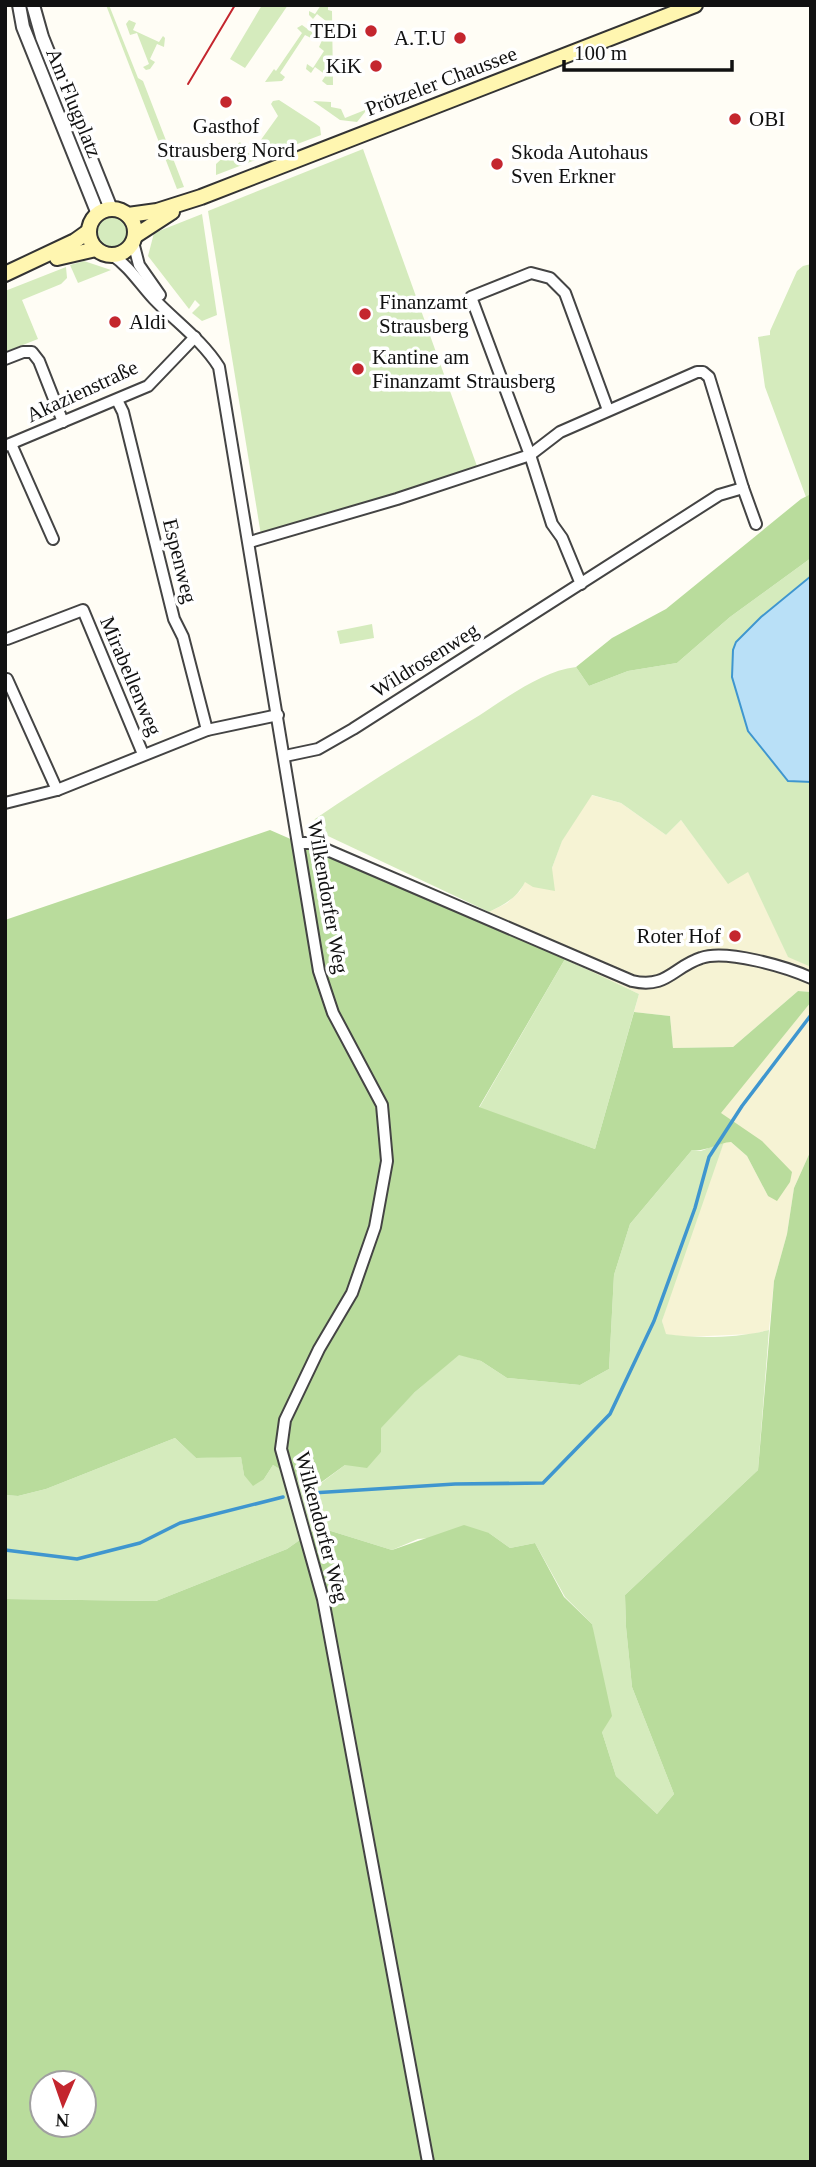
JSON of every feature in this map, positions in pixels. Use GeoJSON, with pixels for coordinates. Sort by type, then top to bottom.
{"type":"FeatureCollection","features":[{"type":"Feature","properties":{"kind":"main road","name":"Prötzeler Chaussee"},"geometry":{"type":"LineString","coordinates":[[104,211],[118,210],[128,215],[157,211],[201,197],[695,5]]}},
{"type":"Feature","properties":{"kind":"main road","name":"Prötzeler Chaussee"},"geometry":{"type":"LineString","coordinates":[[112,255],[124,251],[159,218],[201,197]]}},
{"type":"Feature","properties":{"kind":"main road"},"geometry":{"type":"LineString","coordinates":[[96,249],[90,241],[89,231],[93,219],[104,211]]}},
{"type":"Feature","properties":{"kind":"main road"},"geometry":{"type":"LineString","coordinates":[[128,215],[133,223],[134,239]]}},
{"type":"Feature","properties":{"kind":"main road"},"geometry":{"type":"LineString","coordinates":[[10,272],[75,241],[89,231]]}},
{"type":"Feature","properties":{"kind":"main road"},"geometry":{"type":"LineString","coordinates":[[10,272],[75,252],[96,249],[112,255]]}},
{"type":"Feature","properties":{"kind":"street","name":"Am Flugplatz"},"geometry":{"type":"LineString","coordinates":[[19,5],[23,27],[104,211]]}},
{"type":"Feature","properties":{"kind":"street","name":"Am Flugplatz"},"geometry":{"type":"LineString","coordinates":[[33,5],[104,211]]}},
{"type":"Feature","properties":{"kind":"street","name":"Wilkendorfer Weg"},"geometry":{"type":"LineString","coordinates":[[134,239],[139,265],[176,317]]}},
{"type":"Feature","properties":{"kind":"street","name":"Wilkendorfer Weg"},"geometry":{"type":"LineString","coordinates":[[112,255],[127,265],[155,300],[176,317],[213,357],[222,379],[319,971],[333,1013],[382,1105],[387,1161],[374,1227],[352,1293],[319,1349],[285,1420],[281,1449],[323,1599],[428,2162]]}},
{"type":"Feature","properties":{"kind":"street"},"geometry":{"type":"LineString","coordinates":[[581,584],[562,538],[552,524],[530,455],[471,297],[531,273],[550,278],[565,293],[608,410]]}},
{"type":"Feature","properties":{"kind":"street","name":"Akazienstraße"},"geometry":{"type":"LineString","coordinates":[[53,539],[8,445],[148,386],[195,337]]}},
{"type":"Feature","properties":{"kind":"street"},"geometry":{"type":"LineString","coordinates":[[5,359],[23,352],[32,352],[39,361],[63,422]]}},
{"type":"Feature","properties":{"kind":"street"},"geometry":{"type":"LineString","coordinates":[[250,542],[409,496],[530,455],[560,432],[697,372],[703,372],[709,377],[755,524]]}},
{"type":"Feature","properties":{"kind":"street","name":"Espenweg"},"geometry":{"type":"LineString","coordinates":[[117,400],[123,412],[174,619],[183,636],[207,730]]}},
{"type":"Feature","properties":{"kind":"street","name":"Wildrosenweg"},"geometry":{"type":"LineString","coordinates":[[285,756],[318,750],[719,495],[743,488]]}},
{"type":"Feature","properties":{"kind":"street","name":"Mirabellenweg"},"geometry":{"type":"LineString","coordinates":[[7,639],[83,610],[143,754]]}},
{"type":"Feature","properties":{"kind":"street"},"geometry":{"type":"LineString","coordinates":[[7,679],[57,790]]}},
{"type":"Feature","properties":{"kind":"street","name":"Mirabellenweg"},"geometry":{"type":"LineString","coordinates":[[5,803],[57,790],[207,730],[278,715]]}},
{"type":"Feature","properties":{"kind":"street"},"geometry":{"type":"LineString","coordinates":[[299,843],[311,843],[632,981],[647,985],[662,980],[702,957],[778,964],[811,978]]}},
{"type":"Feature","properties":{"kind":"shaded area"},"geometry":{"type":"Polygon","coordinates":[[[591,795],[621,803],[666,835],[681,820],[728,883],[748,871],[788,956],[811,967],[811,992],[798,991],[733,1047],[673,1048],[670,1016],[634,1012],[639,994],[481,921],[489,912],[507,903],[520,891],[525,881],[552,868],[562,840],[591,795]]]}},
{"type":"Feature","properties":{"kind":"shaded area"},"geometry":{"type":"Polygon","coordinates":[[[811,1002],[811,1150],[794,1188],[787,1234],[774,1281],[769,1330],[753,1334],[684,1337],[665,1334],[662,1321],[690,1229],[724,1142],[731,1142],[747,1156],[768,1196],[791,1172],[762,1142],[720,1113],[811,1002]]]}},
{"type":"Feature","properties":{"kind":"green space"},"geometry":{"type":"Polygon","coordinates":[[[106,5],[109,5],[138,78],[143,81],[184,187],[177,189],[106,5]]]}},
{"type":"Feature","properties":{"kind":"green space"},"geometry":{"type":"Polygon","coordinates":[[[262,5],[288,5],[245,68],[230,59],[262,5]]]}},
{"type":"Feature","properties":{"kind":"green space"},"geometry":{"type":"Polygon","coordinates":[[[321,5],[328,5],[328,10],[332,11],[333,85],[322,81],[326,75],[315,67],[311,73],[306,69],[307,64],[313,68],[324,51],[319,47],[324,36],[322,26],[326,21],[317,14],[313,19],[309,15],[309,11],[315,14],[321,5]]]}},
{"type":"Feature","properties":{"kind":"green space"},"geometry":{"type":"Polygon","coordinates":[[[129,20],[136,23],[133,30],[159,42],[163,36],[165,38],[164,47],[157,44],[150,59],[155,62],[150,69],[143,67],[149,64],[137,33],[130,35],[126,24],[129,20]]]}},
{"type":"Feature","properties":{"kind":"green space"},"geometry":{"type":"Polygon","coordinates":[[[302,25],[313,33],[311,38],[305,35],[280,73],[285,77],[282,81],[265,82],[274,69],[276,71],[302,33],[297,28],[302,25]]]}},
{"type":"Feature","properties":{"kind":"green space"},"geometry":{"type":"Polygon","coordinates":[[[279,100],[320,127],[321,135],[216,175],[216,164],[240,142],[250,155],[278,116],[271,104],[279,100]]]}},
{"type":"Feature","properties":{"kind":"green space"},"geometry":{"type":"Polygon","coordinates":[[[313,101],[331,102],[331,107],[341,109],[345,118],[365,112],[357,122],[340,120],[313,101]]]}},
{"type":"Feature","properties":{"kind":"green space"},"geometry":{"type":"Polygon","coordinates":[[[363,149],[478,469],[261,535],[208,211],[363,149]]]}},
{"type":"Feature","properties":{"kind":"green space"},"geometry":{"type":"Polygon","coordinates":[[[202,214],[217,315],[202,321],[192,313],[200,305],[195,300],[189,309],[148,256],[154,233],[202,214]]]}},
{"type":"Feature","properties":{"kind":"green space"},"geometry":{"type":"Polygon","coordinates":[[[113,217],[124,222],[129,233],[124,244],[113,249],[102,244],[97,233],[102,222],[113,217]]]}},
{"type":"Feature","properties":{"kind":"green space"},"geometry":{"type":"Polygon","coordinates":[[[84,261],[111,270],[78,283],[70,265],[84,261]]]}},
{"type":"Feature","properties":{"kind":"green space"},"geometry":{"type":"Polygon","coordinates":[[[811,264],[811,521],[797,507],[806,497],[765,387],[758,337],[770,335],[797,271],[811,264]]]}},
{"type":"Feature","properties":{"kind":"green space"},"geometry":{"type":"Polygon","coordinates":[[[66,267],[67,278],[61,284],[22,300],[38,339],[5,352],[5,291],[66,267]]]}},
{"type":"Feature","properties":{"kind":"green space"},"geometry":{"type":"Polygon","coordinates":[[[811,494],[811,558],[730,617],[677,663],[628,671],[589,686],[576,667],[612,638],[666,609],[801,499],[811,494]]]}},
{"type":"Feature","properties":{"kind":"green space"},"geometry":{"type":"Polygon","coordinates":[[[811,558],[811,576],[736,642],[788,781],[811,782],[811,967],[788,957],[748,872],[728,884],[681,820],[666,835],[621,803],[592,795],[562,841],[552,868],[555,891],[533,887],[525,882],[514,896],[489,912],[311,828],[315,819],[356,792],[538,679],[576,667],[589,686],[628,671],[677,663],[730,617],[811,558]]]}},
{"type":"Feature","properties":{"kind":"green space"},"geometry":{"type":"Polygon","coordinates":[[[372,624],[374,638],[340,644],[337,631],[372,624]]]}},
{"type":"Feature","properties":{"kind":"green space"},"geometry":{"type":"Polygon","coordinates":[[[270,830],[565,959],[479,1107],[595,1149],[634,1012],[670,1016],[673,1048],[733,1047],[798,991],[811,992],[811,1002],[721,1113],[762,1141],[792,1172],[790,1182],[777,1201],[768,1196],[747,1156],[731,1142],[692,1150],[630,1224],[614,1275],[609,1369],[580,1385],[507,1378],[481,1361],[459,1355],[415,1392],[381,1428],[381,1452],[367,1468],[345,1465],[312,1489],[273,1465],[264,1479],[253,1486],[244,1475],[241,1457],[196,1458],[175,1438],[46,1489],[18,1496],[5,1495],[5,920],[270,830]]]}},
{"type":"Feature","properties":{"kind":"green space"},"geometry":{"type":"Polygon","coordinates":[[[565,959],[639,994],[595,1149],[479,1108],[565,959]]]}},
{"type":"Feature","properties":{"kind":"green space"},"geometry":{"type":"Polygon","coordinates":[[[724,1142],[662,1321],[666,1334],[678,1336],[731,1336],[769,1330],[758,1470],[625,1595],[632,1687],[674,1794],[657,1814],[616,1776],[602,1732],[592,1624],[565,1597],[535,1543],[510,1548],[489,1533],[418,1539],[392,1550],[318,1527],[287,1549],[156,1601],[5,1599],[5,1495],[18,1496],[46,1489],[175,1438],[196,1458],[241,1456],[244,1475],[264,1479],[273,1465],[313,1489],[345,1465],[381,1452],[380,1428],[415,1392],[459,1354],[481,1361],[507,1378],[580,1385],[609,1369],[614,1275],[630,1224],[692,1150],[701,1151],[724,1142]]]}},
{"type":"Feature","properties":{"kind":"green space"},"geometry":{"type":"Polygon","coordinates":[[[811,1150],[811,2162],[5,2162],[5,1599],[156,1601],[287,1549],[318,1527],[392,1550],[464,1525],[489,1533],[510,1548],[535,1543],[564,1597],[592,1624],[612,1716],[602,1732],[616,1776],[657,1814],[674,1794],[632,1687],[625,1595],[758,1470],[774,1281],[787,1234],[794,1188],[811,1150]]]}},
{"type":"Feature","properties":{"kind":"water"},"geometry":{"type":"Polygon","coordinates":[[[811,576],[811,782],[788,781],[748,731],[732,677],[733,650],[736,642],[761,617],[811,576]]]}},
{"type":"Feature","properties":{"kind":"waterway"},"geometry":{"type":"LineString","coordinates":[[312,1493],[455,1484],[543,1483],[610,1414],[654,1321],[695,1208],[709,1157],[742,1106],[811,1015]]}},
{"type":"Feature","properties":{"kind":"waterway"},"geometry":{"type":"LineString","coordinates":[[5,1550],[77,1559],[140,1543],[180,1523],[283,1497]]}},
{"type":"Feature","properties":{"kind":"tram line"},"geometry":{"type":"LineString","coordinates":[[188,84],[235,5]]}},
{"type":"Feature","properties":{"kind":"place","name":"TEDi"},"geometry":{"type":"Point","coordinates":[371,31]}},
{"type":"Feature","properties":{"kind":"place","name":"A.T.U"},"geometry":{"type":"Point","coordinates":[460,38]}},
{"type":"Feature","properties":{"kind":"place","name":"KiK"},"geometry":{"type":"Point","coordinates":[376,66]}},
{"type":"Feature","properties":{"kind":"place","name":"Gasthof Strausberg Nord"},"geometry":{"type":"Point","coordinates":[226,102]}},
{"type":"Feature","properties":{"kind":"place","name":"OBI"},"geometry":{"type":"Point","coordinates":[735,119]}},
{"type":"Feature","properties":{"kind":"place","name":"Skoda Autohaus Sven Erkner"},"geometry":{"type":"Point","coordinates":[497,164]}},
{"type":"Feature","properties":{"kind":"place","name":"Finanzamt Strausberg"},"geometry":{"type":"Point","coordinates":[365,314]}},
{"type":"Feature","properties":{"kind":"place","name":"Aldi"},"geometry":{"type":"Point","coordinates":[115,322]}},
{"type":"Feature","properties":{"kind":"place","name":"Kantine am Finanzamt Strausberg"},"geometry":{"type":"Point","coordinates":[358,369]}},
{"type":"Feature","properties":{"kind":"place","name":"Roter Hof"},"geometry":{"type":"Point","coordinates":[735,936]}}]}
